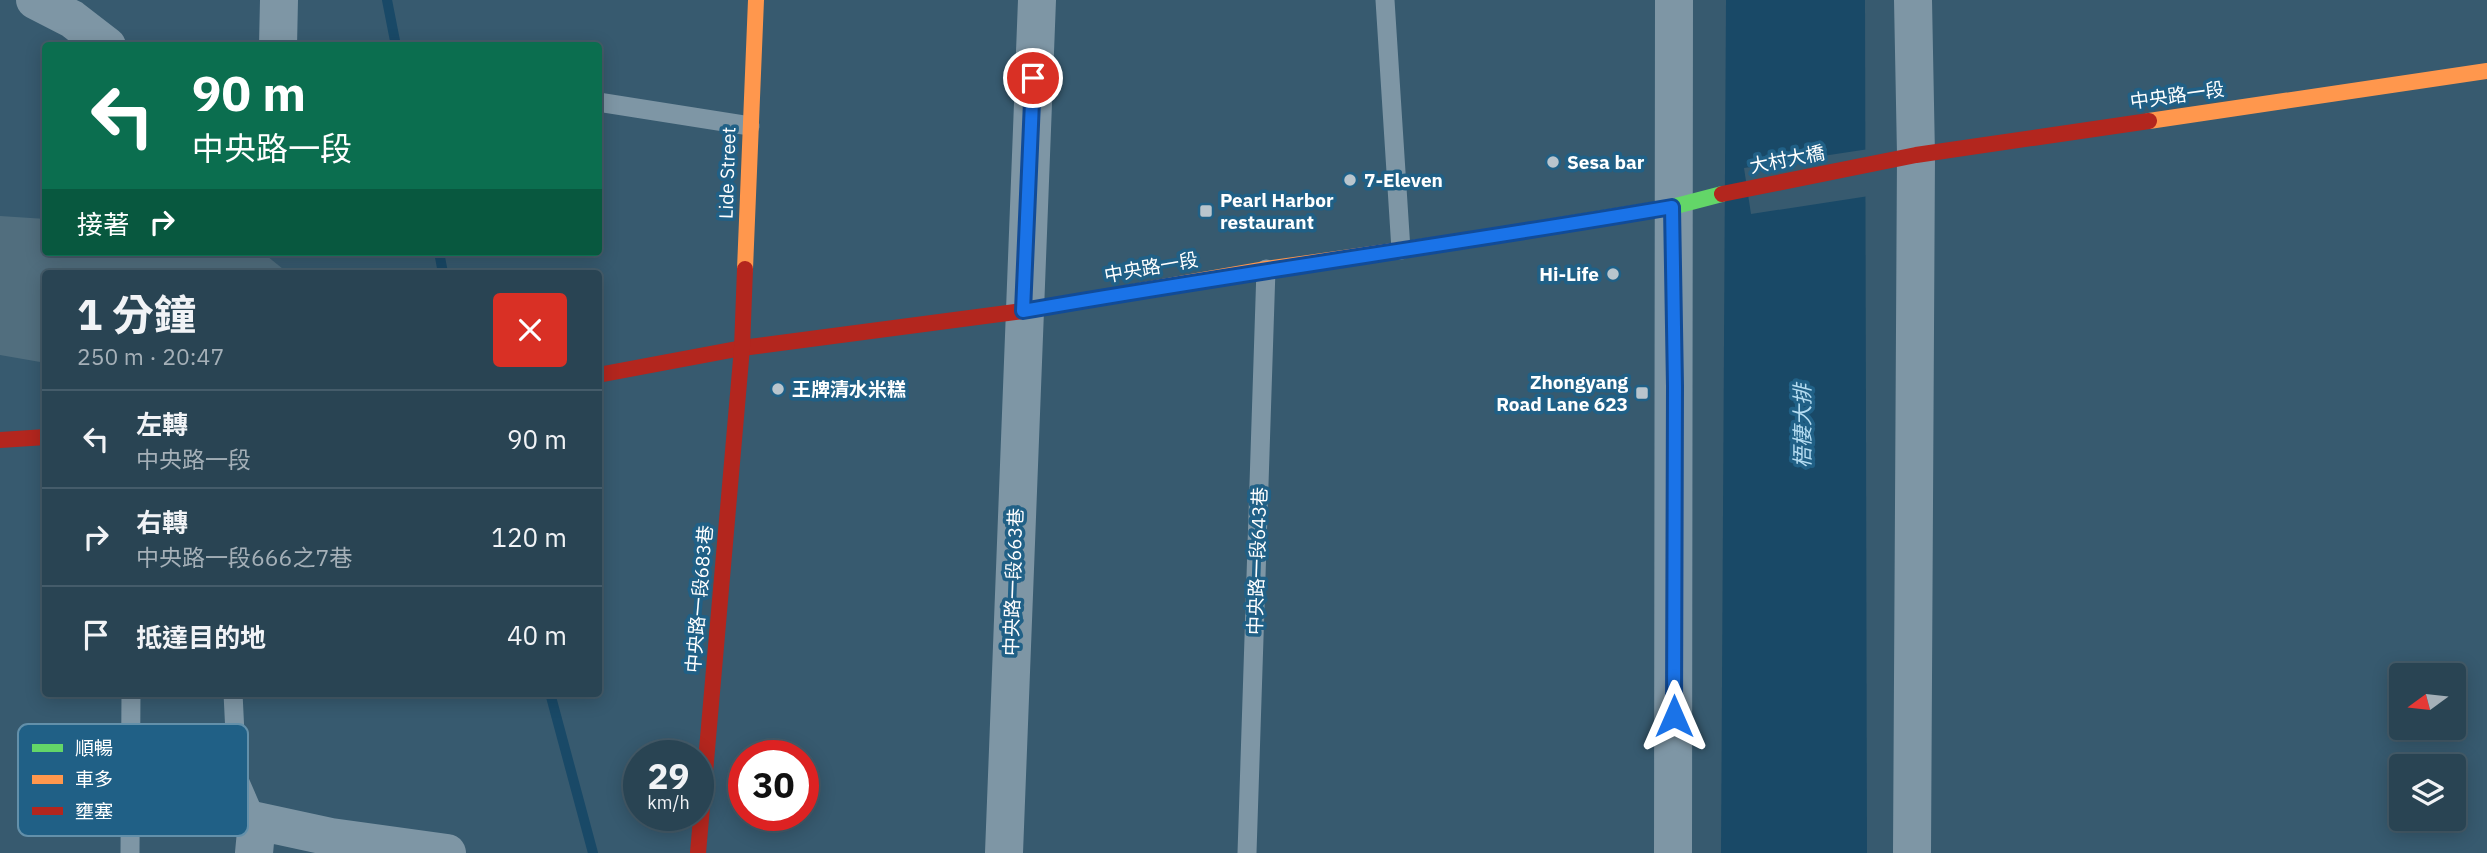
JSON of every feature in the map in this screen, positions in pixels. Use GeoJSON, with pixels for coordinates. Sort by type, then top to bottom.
{"type":"FeatureCollection","features":[{"type":"Feature","properties":{"kind":"street"},"geometry":{"type":"LineString","coordinates":[[35,0],[72,19],[102,42]]}},
{"type":"Feature","properties":{"kind":"street"},"geometry":{"type":"LineString","coordinates":[[278,42],[279,0]]}},
{"type":"Feature","properties":{"kind":"street","name":"Lide Street"},"geometry":{"type":"LineString","coordinates":[[741,348],[756,0]]}},
{"type":"Feature","properties":{"kind":"street","name":"中央路一段663巷"},"geometry":{"type":"LineString","coordinates":[[1004,853],[1037,0]]}},
{"type":"Feature","properties":{"kind":"street"},"geometry":{"type":"LineString","coordinates":[[1673,853],[1674,0]]}},
{"type":"Feature","properties":{"kind":"street"},"geometry":{"type":"LineString","coordinates":[[1912,853],[1916,155],[1913,0]]}},
{"type":"Feature","properties":{"kind":"street","name":"中央路一段"},"geometry":{"type":"LineString","coordinates":[[1873,163],[2487,71]]}},
{"type":"Feature","properties":{"kind":"street","name":"大村大橋"},"geometry":{"type":"LineString","coordinates":[[1710,196],[1873,163]]}},
{"type":"Feature","properties":{"kind":"street","name":"中央路一段"},"geometry":{"type":"LineString","coordinates":[[602,374],[741,348],[1023,311],[1266,269],[1672,207],[1710,196]]}},
{"type":"Feature","properties":{"kind":"street","name":"中央路一段683巷"},"geometry":{"type":"LineString","coordinates":[[698,853],[741,348]]}},
{"type":"Feature","properties":{"kind":"street"},"geometry":{"type":"LineString","coordinates":[[0,440],[42,437]]}},
{"type":"Feature","properties":{"kind":"street"},"geometry":{"type":"LineString","coordinates":[[255,837],[331,837],[447,853]]}},
{"type":"Feature","properties":{"kind":"lane"},"geometry":{"type":"LineString","coordinates":[[1385,0],[1401,250]]}},
{"type":"Feature","properties":{"kind":"lane"},"geometry":{"type":"LineString","coordinates":[[602,103],[750,126]]}},
{"type":"Feature","properties":{"kind":"lane","name":"中央路一段643巷"},"geometry":{"type":"LineString","coordinates":[[1247,853],[1266,269]]}},
{"type":"Feature","properties":{"kind":"lane"},"geometry":{"type":"LineString","coordinates":[[131,697],[131,724]]}},
{"type":"Feature","properties":{"kind":"lane"},"geometry":{"type":"LineString","coordinates":[[233,697],[235,724]]}},
{"type":"Feature","properties":{"kind":"lane"},"geometry":{"type":"LineString","coordinates":[[248,813],[255,837]]}},
{"type":"Feature","properties":{"kind":"water","name":"梧棲大排"},"geometry":{"type":"Polygon","coordinates":[[[1726,0],[1865,0],[1867,853],[1721,853],[1726,0]]]}},
{"type":"Feature","properties":{"kind":"pier"},"geometry":{"type":"Polygon","coordinates":[[[1869,149],[1869,196],[1751,214],[1744,168],[1869,149]]]}},
{"type":"Feature","properties":{"kind":"building"},"geometry":{"type":"Polygon","coordinates":[[[0,216],[42,219],[42,256],[267,256],[284,270],[42,270],[42,362],[0,355],[0,216]]]}},
{"type":"Feature","properties":{"kind":"waterway"},"geometry":{"type":"LineString","coordinates":[[387,0],[395,42]]}},
{"type":"Feature","properties":{"kind":"waterway"},"geometry":{"type":"LineString","coordinates":[[440,256],[442,270]]}},
{"type":"Feature","properties":{"kind":"waterway"},"geometry":{"type":"LineString","coordinates":[[551,697],[593,853]]}},
{"type":"Feature","properties":{"kind":"traffic: fast"},"geometry":{"type":"LineString","coordinates":[[1463,241],[1672,207],[1722,194]]}},
{"type":"Feature","properties":{"kind":"traffic: slow"},"geometry":{"type":"LineString","coordinates":[[745,269],[756,0]]}},
{"type":"Feature","properties":{"kind":"traffic: slow"},"geometry":{"type":"LineString","coordinates":[[2149,121],[2487,71]]}},
{"type":"Feature","properties":{"kind":"traffic: slow"},"geometry":{"type":"LineString","coordinates":[[1117,295],[1266,269],[1463,241]]}},
{"type":"Feature","properties":{"kind":"traffic: jam"},"geometry":{"type":"LineString","coordinates":[[1722,194],[1916,155],[2149,121]]}},
{"type":"Feature","properties":{"kind":"traffic: jam"},"geometry":{"type":"LineString","coordinates":[[698,853],[742,348],[745,269]]}},
{"type":"Feature","properties":{"kind":"traffic: jam"},"geometry":{"type":"LineString","coordinates":[[602,374],[742,348],[1023,311],[1117,295]]}},
{"type":"Feature","properties":{"kind":"traffic: jam"},"geometry":{"type":"LineString","coordinates":[[0,440],[42,437]]}},
{"type":"Feature","properties":{"kind":"place","name":"Sesa bar"},"geometry":{"type":"Point","coordinates":[1553,162]}},
{"type":"Feature","properties":{"kind":"place","name":"7-Eleven"},"geometry":{"type":"Point","coordinates":[1350,180]}},
{"type":"Feature","properties":{"kind":"place","name":"Pearl Harbor restaurant"},"geometry":{"type":"Point","coordinates":[1206,211]}},
{"type":"Feature","properties":{"kind":"place","name":"Hi-Life"},"geometry":{"type":"Point","coordinates":[1613,274]}},
{"type":"Feature","properties":{"kind":"place","name":"王牌清水米糕"},"geometry":{"type":"Point","coordinates":[778,389]}},
{"type":"Feature","properties":{"kind":"place","name":"Zhongyang Road Lane 623"},"geometry":{"type":"Point","coordinates":[1642,393]}},
{"type":"Feature","properties":{"kind":"route"},"geometry":{"type":"LineString","coordinates":[[1033,78],[1023,311],[1266,269],[1514,234],[1672,207],[1675,386],[1674,716]]}}]}
